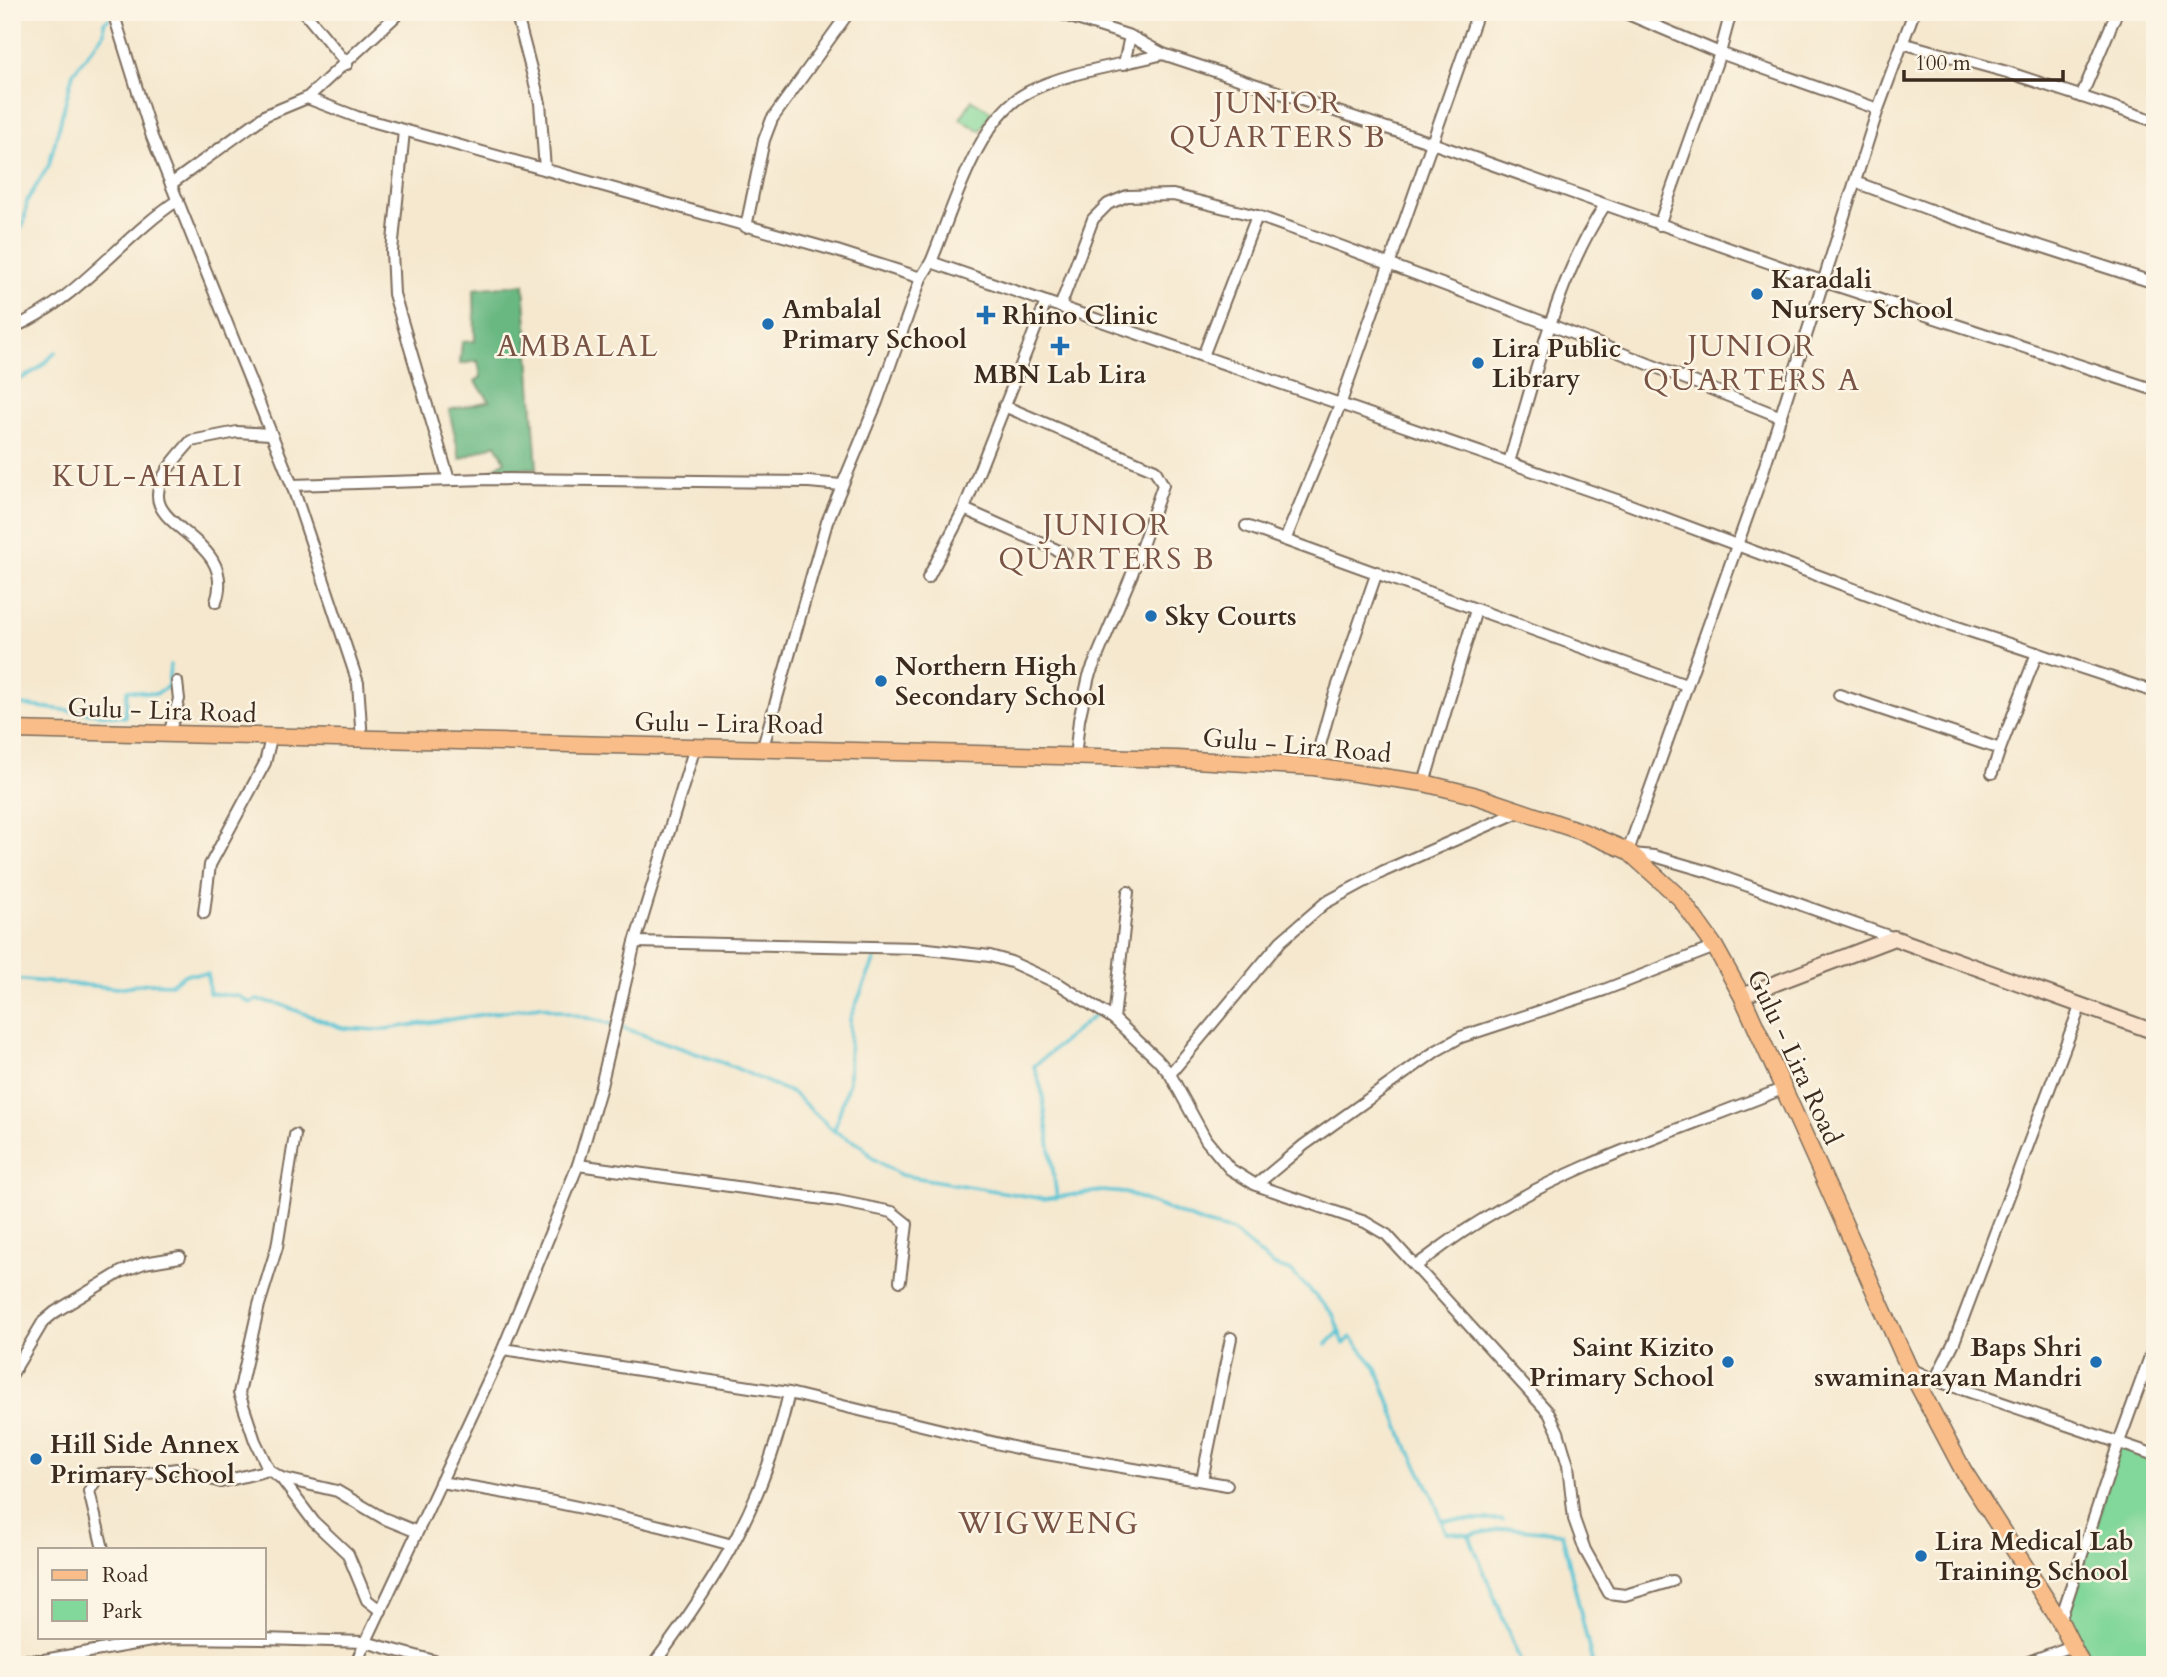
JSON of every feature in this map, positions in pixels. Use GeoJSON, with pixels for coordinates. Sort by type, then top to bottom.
{"type":"FeatureCollection","features":[{"type":"Feature","properties":{"kind":"main road","name":"Gulu - Lira Road"},"geometry":{"type":"LineString","coordinates":[[12,730],[362,741],[763,747],[1177,759],[1314,767],[1424,783],[1583,832],[1630,853],[1680,898],[1715,947],[1742,996],[1909,1368],[1982,1501],[2060,1621],[2082,1665]]}},
{"type":"Feature","properties":{"kind":"main road"},"geometry":{"type":"LineString","coordinates":[[1742,996],[1894,938],[2155,1032]]}},
{"type":"Feature","properties":{"kind":"street"},"geometry":{"type":"LineString","coordinates":[[113,12],[152,137],[292,485],[358,683],[362,741]]}},
{"type":"Feature","properties":{"kind":"street"},"geometry":{"type":"LineString","coordinates":[[304,12],[347,64]]}},
{"type":"Feature","properties":{"kind":"street"},"geometry":{"type":"LineString","coordinates":[[171,184],[265,115],[307,98],[347,64],[400,12]]}},
{"type":"Feature","properties":{"kind":"street"},"geometry":{"type":"LineString","coordinates":[[516,12],[540,103],[545,169]]}},
{"type":"Feature","properties":{"kind":"street"},"geometry":{"type":"LineString","coordinates":[[746,227],[764,140],[772,119],[849,12]]}},
{"type":"Feature","properties":{"kind":"street"},"geometry":{"type":"LineString","coordinates":[[1055,12],[1130,36],[1163,54],[1432,143],[1659,225],[2155,390]]}},
{"type":"Feature","properties":{"kind":"street"},"geometry":{"type":"LineString","coordinates":[[1286,538],[1339,405],[1478,12]]}},
{"type":"Feature","properties":{"kind":"street"},"geometry":{"type":"LineString","coordinates":[[1623,12],[1720,53],[1878,109]]}},
{"type":"Feature","properties":{"kind":"street"},"geometry":{"type":"LineString","coordinates":[[1659,225],[1720,53],[1731,12]]}},
{"type":"Feature","properties":{"kind":"street"},"geometry":{"type":"LineString","coordinates":[[1894,938],[1709,872],[1665,859],[1630,853],[1781,417],[1878,109],[1915,12]]}},
{"type":"Feature","properties":{"kind":"street"},"geometry":{"type":"LineString","coordinates":[[2081,97],[2117,12]]}},
{"type":"Feature","properties":{"kind":"street"},"geometry":{"type":"LineString","coordinates":[[1124,64],[1130,36]]}},
{"type":"Feature","properties":{"kind":"street"},"geometry":{"type":"LineString","coordinates":[[1902,43],[2007,72],[2155,121]]}},
{"type":"Feature","properties":{"kind":"street"},"geometry":{"type":"LineString","coordinates":[[763,747],[813,568],[841,485],[877,402],[921,278],[931,262],[982,143],[997,117],[1010,103],[1052,82],[1163,54]]}},
{"type":"Feature","properties":{"kind":"street"},"geometry":{"type":"LineString","coordinates":[[307,98],[404,131],[837,251],[921,278]]}},
{"type":"Feature","properties":{"kind":"street"},"geometry":{"type":"LineString","coordinates":[[404,131],[392,251],[394,294],[449,480]]}},
{"type":"Feature","properties":{"kind":"street"},"geometry":{"type":"LineString","coordinates":[[1855,182],[1944,215],[2155,283]]}},
{"type":"Feature","properties":{"kind":"street"},"geometry":{"type":"LineString","coordinates":[[1060,307],[1093,219],[1108,204],[1127,195],[1173,195],[1257,216],[1389,264],[1781,417]]}},
{"type":"Feature","properties":{"kind":"street"},"geometry":{"type":"LineString","coordinates":[[12,328],[45,311],[139,227],[178,200]]}},
{"type":"Feature","properties":{"kind":"street"},"geometry":{"type":"LineString","coordinates":[[1509,462],[1551,325],[1576,258],[1605,205]]}},
{"type":"Feature","properties":{"kind":"street"},"geometry":{"type":"LineString","coordinates":[[1203,356],[1257,216]]}},
{"type":"Feature","properties":{"kind":"street"},"geometry":{"type":"LineString","coordinates":[[931,262],[1509,462],[1738,544],[1939,621],[2155,692]]}},
{"type":"Feature","properties":{"kind":"street"},"geometry":{"type":"LineString","coordinates":[[928,578],[964,509],[1045,302]]}},
{"type":"Feature","properties":{"kind":"street"},"geometry":{"type":"LineString","coordinates":[[1004,406],[1155,470],[1163,485],[1132,575],[1089,676],[1079,720],[1075,758]]}},
{"type":"Feature","properties":{"kind":"street"},"geometry":{"type":"LineString","coordinates":[[216,602],[218,577],[210,556],[161,506],[158,494],[162,481],[191,441],[237,432],[270,434]]}},
{"type":"Feature","properties":{"kind":"street"},"geometry":{"type":"LineString","coordinates":[[292,485],[449,480],[729,480],[841,485]]}},
{"type":"Feature","properties":{"kind":"street"},"geometry":{"type":"LineString","coordinates":[[964,509],[1066,554]]}},
{"type":"Feature","properties":{"kind":"street"},"geometry":{"type":"LineString","coordinates":[[1246,526],[1286,538],[1686,685]]}},
{"type":"Feature","properties":{"kind":"street"},"geometry":{"type":"LineString","coordinates":[[1314,767],[1331,705],[1377,572]]}},
{"type":"Feature","properties":{"kind":"street"},"geometry":{"type":"LineString","coordinates":[[1424,783],[1476,610]]}},
{"type":"Feature","properties":{"kind":"street"},"geometry":{"type":"LineString","coordinates":[[1992,773],[2037,653]]}},
{"type":"Feature","properties":{"kind":"street"},"geometry":{"type":"LineString","coordinates":[[169,734],[178,686]]}},
{"type":"Feature","properties":{"kind":"street"},"geometry":{"type":"LineString","coordinates":[[1839,695],[2000,749]]}},
{"type":"Feature","properties":{"kind":"street"},"geometry":{"type":"LineString","coordinates":[[204,913],[210,866],[265,763],[271,738]]}},
{"type":"Feature","properties":{"kind":"street"},"geometry":{"type":"LineString","coordinates":[[355,1665],[415,1531],[503,1349],[578,1165],[635,942],[695,747]]}},
{"type":"Feature","properties":{"kind":"street"},"geometry":{"type":"LineString","coordinates":[[1170,1074],[1281,941],[1325,902],[1384,871],[1521,811]]}},
{"type":"Feature","properties":{"kind":"street"},"geometry":{"type":"LineString","coordinates":[[1114,1019],[1128,892]]}},
{"type":"Feature","properties":{"kind":"street"},"geometry":{"type":"LineString","coordinates":[[635,942],[868,946],[989,956],[1034,971],[1114,1019],[1170,1074],[1218,1157],[1230,1169],[1256,1185],[1365,1222],[1387,1235],[1549,1413],[1558,1432],[1567,1465],[1574,1519],[1585,1550],[1609,1593],[1625,1595],[1672,1581]]}},
{"type":"Feature","properties":{"kind":"street"},"geometry":{"type":"LineString","coordinates":[[1256,1185],[1304,1145],[1436,1051],[1461,1037],[1604,990],[1715,947]]}},
{"type":"Feature","properties":{"kind":"street"},"geometry":{"type":"LineString","coordinates":[[1935,1380],[1954,1342],[2080,1007]]}},
{"type":"Feature","properties":{"kind":"street"},"geometry":{"type":"LineString","coordinates":[[1417,1265],[1505,1206],[1623,1151],[1782,1089]]}},
{"type":"Feature","properties":{"kind":"street"},"geometry":{"type":"LineString","coordinates":[[295,1135],[277,1247],[259,1305],[239,1393],[255,1441],[269,1470],[281,1478],[314,1522],[348,1554],[367,1600],[381,1611]]}},
{"type":"Feature","properties":{"kind":"street"},"geometry":{"type":"LineString","coordinates":[[578,1165],[838,1201],[892,1212],[907,1224],[901,1281]]}},
{"type":"Feature","properties":{"kind":"street"},"geometry":{"type":"LineString","coordinates":[[12,1374],[43,1322],[55,1312],[121,1272],[144,1263],[180,1257]]}},
{"type":"Feature","properties":{"kind":"street"},"geometry":{"type":"LineString","coordinates":[[1202,1480],[1231,1338]]}},
{"type":"Feature","properties":{"kind":"street"},"geometry":{"type":"LineString","coordinates":[[2060,1621],[2155,1343]]}},
{"type":"Feature","properties":{"kind":"street"},"geometry":{"type":"LineString","coordinates":[[503,1349],[789,1392],[1029,1451],[1227,1485]]}},
{"type":"Feature","properties":{"kind":"street"},"geometry":{"type":"LineString","coordinates":[[1909,1368],[1935,1380],[2155,1455]]}},
{"type":"Feature","properties":{"kind":"street"},"geometry":{"type":"LineString","coordinates":[[653,1665],[702,1599],[752,1510],[778,1440],[789,1392]]}},
{"type":"Feature","properties":{"kind":"street"},"geometry":{"type":"LineString","coordinates":[[103,1548],[89,1491],[100,1474],[141,1474],[177,1469],[221,1482],[269,1470]]}},
{"type":"Feature","properties":{"kind":"street"},"geometry":{"type":"LineString","coordinates":[[281,1478],[337,1491],[383,1518],[415,1531]]}},
{"type":"Feature","properties":{"kind":"street"},"geometry":{"type":"LineString","coordinates":[[440,1482],[518,1494],[632,1517],[732,1545]]}},
{"type":"Feature","properties":{"kind":"street"},"geometry":{"type":"LineString","coordinates":[[12,1660],[69,1660],[168,1638],[365,1642],[449,1665]]}},
{"type":"Feature","properties":{"kind":"street"},"geometry":{"type":"LineString","coordinates":[[2020,1665],[2073,1646]]}},
{"type":"Feature","properties":{"kind":"green space"},"geometry":{"type":"Polygon","coordinates":[[[972,100],[992,112],[980,131],[960,119],[972,100]]]}},
{"type":"Feature","properties":{"kind":"green space"},"geometry":{"type":"Polygon","coordinates":[[[524,284],[537,468],[493,469],[505,461],[496,444],[460,459],[449,410],[490,401],[475,381],[481,377],[478,361],[460,364],[462,342],[475,341],[474,289],[524,284]]]}},
{"type":"Feature","properties":{"kind":"green space"},"geometry":{"type":"Polygon","coordinates":[[[2119,1446],[2155,1460],[2155,1665],[2081,1665],[2063,1631],[2119,1446]]]}},
{"type":"Feature","properties":{"kind":"waterway"},"geometry":{"type":"LineString","coordinates":[[124,14],[131,12]]}},
{"type":"Feature","properties":{"kind":"waterway"},"geometry":{"type":"LineString","coordinates":[[135,12],[143,15]]}},
{"type":"Feature","properties":{"kind":"waterway"},"geometry":{"type":"LineString","coordinates":[[12,245],[24,223],[27,201],[49,165],[73,73],[104,33],[104,22],[109,19]]}},
{"type":"Feature","properties":{"kind":"waterway"},"geometry":{"type":"LineString","coordinates":[[12,384],[38,369],[56,352]]}},
{"type":"Feature","properties":{"kind":"waterway"},"geometry":{"type":"LineString","coordinates":[[12,704],[125,717],[127,690],[156,694],[168,686],[170,665]]}},
{"type":"Feature","properties":{"kind":"waterway"},"geometry":{"type":"LineString","coordinates":[[834,1131],[849,1081],[850,1019],[876,956]]}},
{"type":"Feature","properties":{"kind":"waterway"},"geometry":{"type":"LineString","coordinates":[[12,979],[118,988],[148,983],[171,984],[186,974],[208,974],[209,993],[239,996],[250,1003],[257,1000],[279,1004],[342,1028],[379,1030],[540,1006],[615,1025],[729,1065],[794,1094],[834,1131],[862,1146],[874,1159],[901,1175],[1044,1199],[1101,1191],[1126,1193],[1206,1224],[1232,1231],[1273,1265],[1291,1271],[1333,1314],[1344,1344],[1351,1337],[1376,1367],[1405,1442],[1431,1492],[1446,1532],[1469,1535],[1522,1665]]}},
{"type":"Feature","properties":{"kind":"waterway"},"geometry":{"type":"LineString","coordinates":[[1057,1198],[1042,1091],[1034,1066],[1095,1015]]}},
{"type":"Feature","properties":{"kind":"waterway"},"geometry":{"type":"LineString","coordinates":[[1326,1345],[1339,1332]]}},
{"type":"Feature","properties":{"kind":"waterway"},"geometry":{"type":"LineString","coordinates":[[1442,1520],[1503,1520]]}},
{"type":"Feature","properties":{"kind":"waterway"},"geometry":{"type":"LineString","coordinates":[[1469,1535],[1509,1528],[1562,1533],[1593,1665]]}},
{"type":"Feature","properties":{"kind":"place","name":"Karadali Nursery School"},"geometry":{"type":"Point","coordinates":[1757,294]}},
{"type":"Feature","properties":{"kind":"place","name":"Rhino Clinic"},"geometry":{"type":"Point","coordinates":[986,315]}},
{"type":"Feature","properties":{"kind":"place","name":"Ambalal Primary School"},"geometry":{"type":"Point","coordinates":[768,324]}},
{"type":"Feature","properties":{"kind":"place","name":"MBN Lab Lira"},"geometry":{"type":"Point","coordinates":[1060,346]}},
{"type":"Feature","properties":{"kind":"place","name":"Lira Public Library"},"geometry":{"type":"Point","coordinates":[1478,363]}},
{"type":"Feature","properties":{"kind":"place","name":"Sky Courts"},"geometry":{"type":"Point","coordinates":[1151,616]}},
{"type":"Feature","properties":{"kind":"place","name":"Northern High Secondary School"},"geometry":{"type":"Point","coordinates":[881,681]}},
{"type":"Feature","properties":{"kind":"place","name":"Saint Kizito Primary School"},"geometry":{"type":"Point","coordinates":[1728,1362]}},
{"type":"Feature","properties":{"kind":"place","name":"Baps Shri swaminarayan Mandri"},"geometry":{"type":"Point","coordinates":[2096,1362]}},
{"type":"Feature","properties":{"kind":"place","name":"Hill Side Annex Primary School"},"geometry":{"type":"Point","coordinates":[36,1459]}},
{"type":"Feature","properties":{"kind":"place","name":"Lira Medical Lab Training School"},"geometry":{"type":"Point","coordinates":[1921,1556]}},
{"type":"Feature","properties":{"kind":"district","name":"JUNIOR QUARTERS B"},"geometry":{"type":"Point","coordinates":[1278,120]}},
{"type":"Feature","properties":{"kind":"district","name":"AMBALAL"},"geometry":{"type":"Point","coordinates":[578,346]}},
{"type":"Feature","properties":{"kind":"district","name":"JUNIOR QUARTERS A"},"geometry":{"type":"Point","coordinates":[1752,363]}},
{"type":"Feature","properties":{"kind":"district","name":"KUL-AHALI"},"geometry":{"type":"Point","coordinates":[148,476]}},
{"type":"Feature","properties":{"kind":"district","name":"JUNIOR QUARTERS B"},"geometry":{"type":"Point","coordinates":[1107,542]}},
{"type":"Feature","properties":{"kind":"district","name":"WIGWENG"},"geometry":{"type":"Point","coordinates":[1049,1523]}}]}
